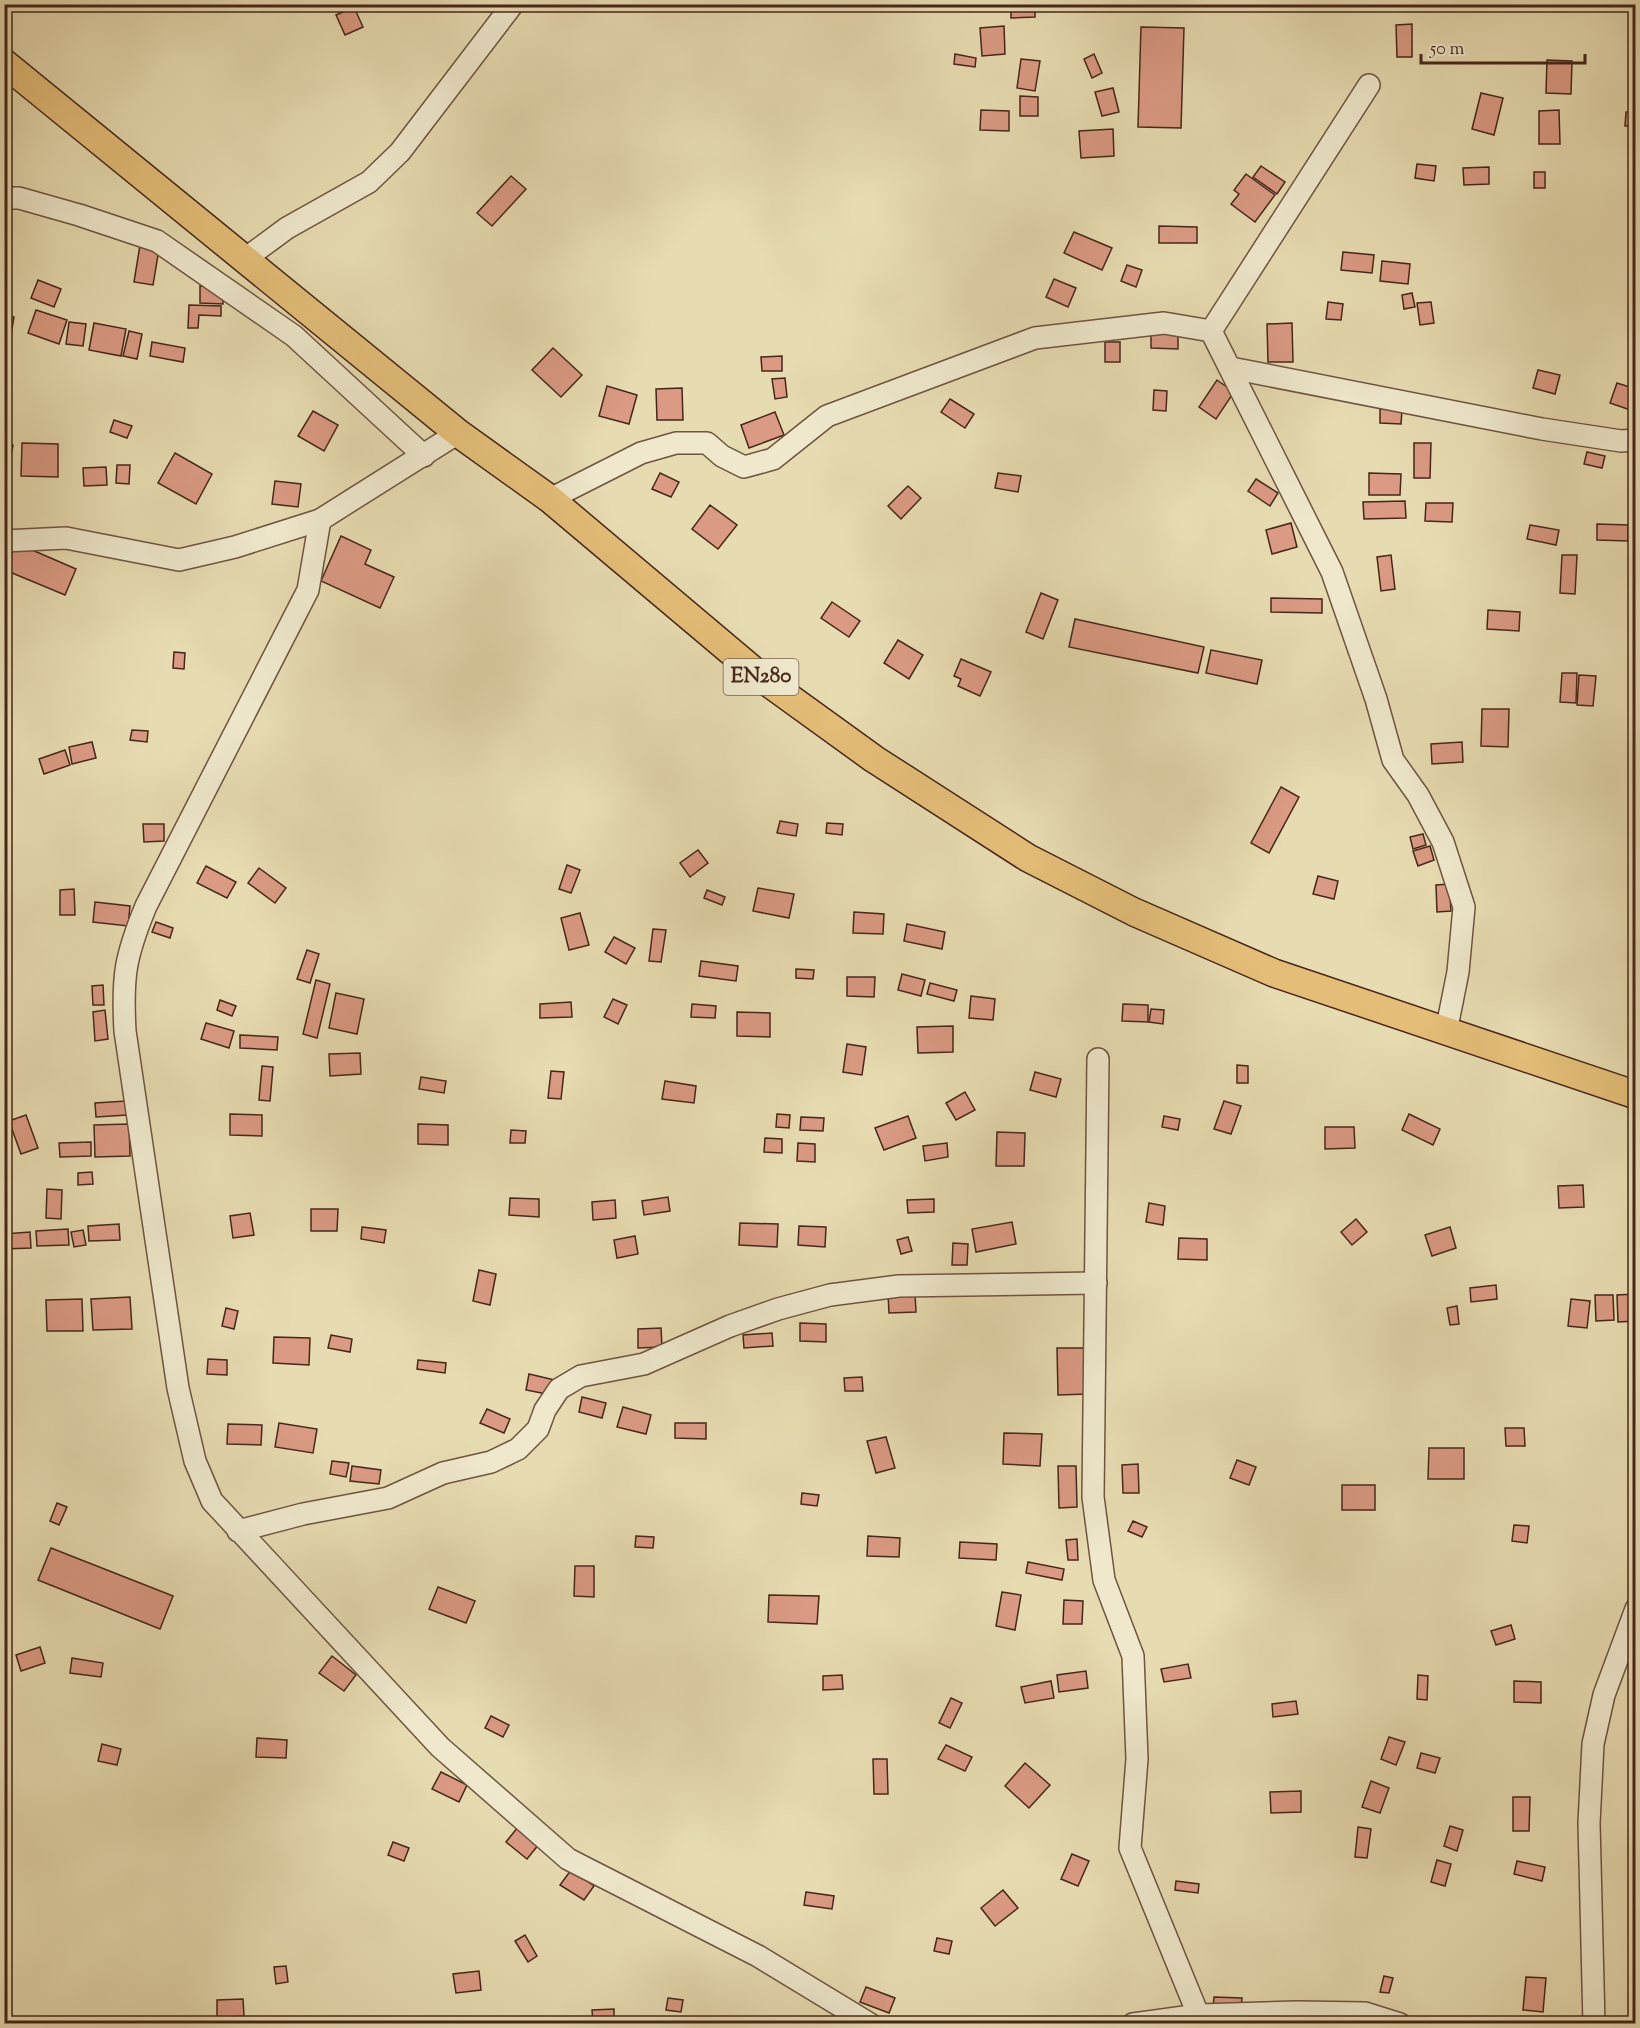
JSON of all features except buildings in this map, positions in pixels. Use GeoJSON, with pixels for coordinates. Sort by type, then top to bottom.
{"type":"FeatureCollection","features":[{"type":"Feature","properties":{"kind":"main road","name":"EN280"},"geometry":{"type":"LineString","coordinates":[[4,63],[458,433],[550,499],[766,681],[874,759],[1028,858],[1134,912],[1274,973],[1635,1095]]}},
{"type":"Feature","properties":{"kind":"street"},"geometry":{"type":"LineString","coordinates":[[245,259],[287,228],[369,182],[400,152],[513,4]]}},
{"type":"Feature","properties":{"kind":"street"},"geometry":{"type":"LineString","coordinates":[[1211,331],[1369,85]]}},
{"type":"Feature","properties":{"kind":"street"},"geometry":{"type":"LineString","coordinates":[[4,198],[19,198],[79,214],[156,241],[294,336],[423,456]]}},
{"type":"Feature","properties":{"kind":"street"},"geometry":{"type":"LineString","coordinates":[[550,499],[641,453],[676,443],[707,443],[722,456],[744,466],[773,459],[827,416],[1035,338],[1164,323],[1211,331]]}},
{"type":"Feature","properties":{"kind":"street"},"geometry":{"type":"LineString","coordinates":[[1211,331],[1332,572],[1376,699],[1393,760],[1418,795],[1443,842],[1464,908],[1458,972],[1446,1032]]}},
{"type":"Feature","properties":{"kind":"street"},"geometry":{"type":"LineString","coordinates":[[1231,368],[1542,429],[1621,441],[1635,440]]}},
{"type":"Feature","properties":{"kind":"street"},"geometry":{"type":"LineString","coordinates":[[4,541],[66,538],[179,560],[235,548],[320,520],[458,433]]}},
{"type":"Feature","properties":{"kind":"street"},"geometry":{"type":"LineString","coordinates":[[320,520],[309,590],[146,906],[128,949],[122,985],[124,1031],[186,1427],[195,1461],[212,1501],[440,1747],[568,1859],[758,1956],[870,2024]]}},
{"type":"Feature","properties":{"kind":"street"},"geometry":{"type":"LineString","coordinates":[[1098,1059],[1093,1497],[1104,1580],[1133,1656],[1137,1759],[1130,1848],[1201,2019]]}},
{"type":"Feature","properties":{"kind":"street"},"geometry":{"type":"LineString","coordinates":[[238,1531],[303,1514],[388,1498],[443,1473],[491,1462],[518,1449],[538,1429],[545,1410],[559,1389],[581,1376],[644,1364],[730,1326],[778,1309],[830,1295],[899,1286],[1096,1283]]}},
{"type":"Feature","properties":{"kind":"street"},"geometry":{"type":"LineString","coordinates":[[1594,2024],[1589,1823],[1593,1744],[1604,1695],[1635,1609]]}},
{"type":"Feature","properties":{"kind":"street"},"geometry":{"type":"LineString","coordinates":[[1133,2024],[1365,2013],[1400,2024]]}}]}
